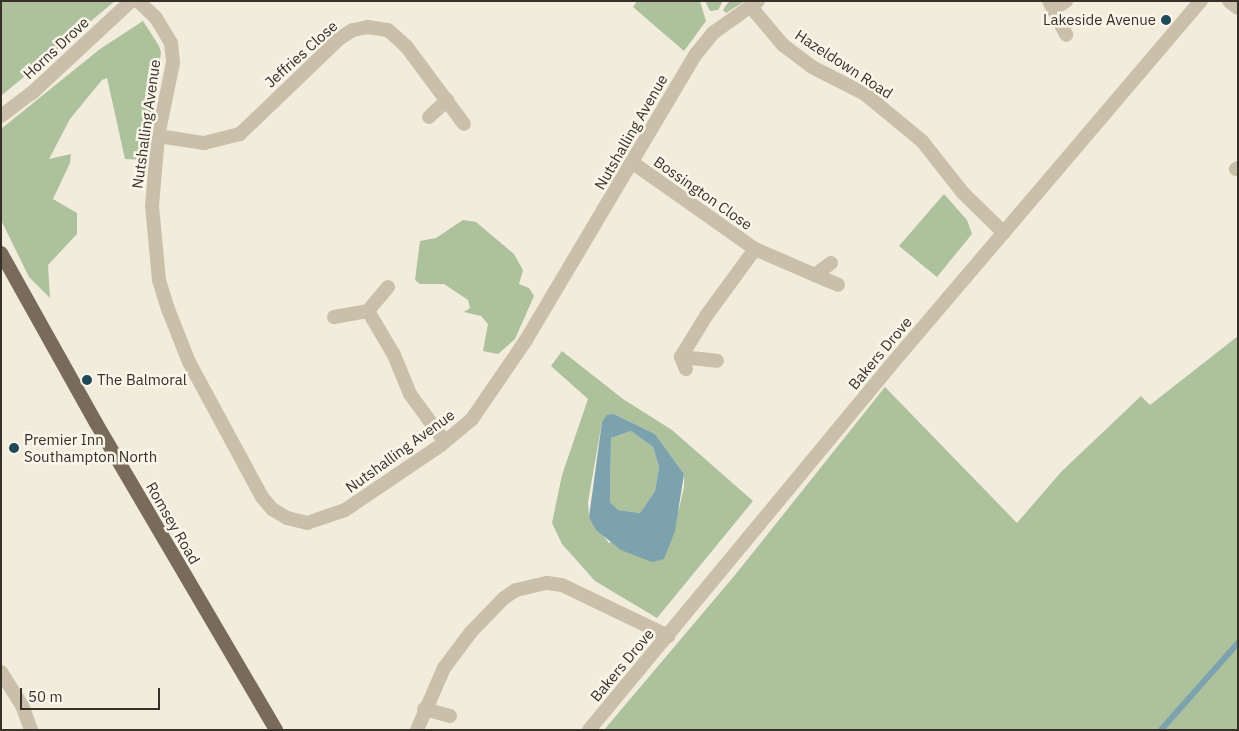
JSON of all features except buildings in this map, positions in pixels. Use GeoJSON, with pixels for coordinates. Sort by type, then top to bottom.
{"type":"FeatureCollection","features":[{"type":"Feature","properties":{"kind":"main road","name":"Romsey Road"},"geometry":{"type":"LineString","coordinates":[[1,253],[96,423],[276,730]]}},
{"type":"Feature","properties":{"kind":"street","name":"Horns Drove"},"geometry":{"type":"LineString","coordinates":[[1,116],[32,93],[131,1]]}},
{"type":"Feature","properties":{"kind":"street","name":"Nutshalling Avenue"},"geometry":{"type":"LineString","coordinates":[[138,1],[156,18],[171,43],[173,63],[158,136],[153,180],[154,243],[168,309],[189,362],[262,496],[272,509],[300,522],[325,519],[396,478],[445,442],[472,418],[499,382],[633,163],[696,54],[713,33],[755,4]]}},
{"type":"Feature","properties":{"kind":"street","name":"Bakers Drove"},"geometry":{"type":"LineString","coordinates":[[589,730],[883,374],[1201,1]]}},
{"type":"Feature","properties":{"kind":"street"},"geometry":{"type":"LineString","coordinates":[[1229,1],[1238,8]]}},
{"type":"Feature","properties":{"kind":"street"},"geometry":{"type":"LineString","coordinates":[[1057,3],[1066,34]]}},
{"type":"Feature","properties":{"kind":"street","name":"Hazeldown Road"},"geometry":{"type":"LineString","coordinates":[[755,4],[783,44],[812,67],[865,94],[915,134],[936,155],[969,199],[1004,233]]}},
{"type":"Feature","properties":{"kind":"street","name":"Jeffries Close"},"geometry":{"type":"LineString","coordinates":[[158,136],[204,143],[240,134],[340,38],[353,30],[366,28],[388,30],[447,100],[464,124]]}},
{"type":"Feature","properties":{"kind":"street"},"geometry":{"type":"LineString","coordinates":[[430,117],[447,100]]}},
{"type":"Feature","properties":{"kind":"street","name":"Bossington Close"},"geometry":{"type":"LineString","coordinates":[[633,163],[755,250],[838,285]]}},
{"type":"Feature","properties":{"kind":"street","name":"Bossington Close"},"geometry":{"type":"LineString","coordinates":[[717,360],[684,363],[706,316],[755,250]]}},
{"type":"Feature","properties":{"kind":"street"},"geometry":{"type":"LineString","coordinates":[[815,275],[831,263]]}},
{"type":"Feature","properties":{"kind":"street"},"geometry":{"type":"LineString","coordinates":[[334,316],[368,311],[388,287]]}},
{"type":"Feature","properties":{"kind":"street"},"geometry":{"type":"LineString","coordinates":[[368,311],[394,355],[410,394],[445,442]]}},
{"type":"Feature","properties":{"kind":"street"},"geometry":{"type":"LineString","coordinates":[[417,730],[424,709],[444,668],[471,632],[504,598],[531,585],[562,585],[668,636]]}},
{"type":"Feature","properties":{"kind":"street"},"geometry":{"type":"LineString","coordinates":[[1,672],[22,705],[31,730]]}},
{"type":"Feature","properties":{"kind":"street"},"geometry":{"type":"LineString","coordinates":[[424,709],[450,716]]}},
{"type":"Feature","properties":{"kind":"green space"},"geometry":{"type":"Polygon","coordinates":[[[1,1],[115,1],[1,96],[1,1]]]}},
{"type":"Feature","properties":{"kind":"green space"},"geometry":{"type":"Polygon","coordinates":[[[637,1],[700,1],[706,21],[684,51],[633,7],[637,1]]]}},
{"type":"Feature","properties":{"kind":"green space"},"geometry":{"type":"Polygon","coordinates":[[[705,1],[723,1],[718,10],[710,11],[705,1]]]}},
{"type":"Feature","properties":{"kind":"green space"},"geometry":{"type":"Polygon","coordinates":[[[729,1],[745,1],[726,13],[723,10],[729,1]]]}},
{"type":"Feature","properties":{"kind":"green space"},"geometry":{"type":"Polygon","coordinates":[[[143,21],[159,46],[161,53],[144,160],[125,159],[107,78],[102,80],[70,119],[49,159],[71,154],[70,163],[53,199],[77,213],[77,234],[48,265],[50,298],[29,277],[1,220],[1,129],[100,49],[143,21]]]}},
{"type":"Feature","properties":{"kind":"green space"},"geometry":{"type":"Polygon","coordinates":[[[944,194],[967,220],[972,234],[937,277],[899,246],[944,194]]]}},
{"type":"Feature","properties":{"kind":"green space"},"geometry":{"type":"Polygon","coordinates":[[[463,220],[476,222],[514,254],[523,270],[519,284],[529,288],[534,296],[515,339],[498,354],[483,351],[488,324],[481,316],[464,312],[470,308],[468,300],[444,284],[420,284],[415,280],[420,241],[436,238],[463,220]]]}},
{"type":"Feature","properties":{"kind":"green space"},"geometry":{"type":"Polygon","coordinates":[[[1238,336],[1238,730],[604,730],[735,575],[885,387],[1017,523],[1061,472],[1141,396],[1150,405],[1238,336]]]}},
{"type":"Feature","properties":{"kind":"green space"},"geometry":{"type":"Polygon","coordinates":[[[562,351],[623,399],[672,430],[753,501],[657,618],[595,581],[562,544],[552,523],[562,475],[588,399],[551,366],[562,351]],[[614,414],[602,422],[588,502],[589,517],[609,543],[679,509],[684,487],[684,474],[655,434],[614,414]]]}},
{"type":"Feature","properties":{"kind":"green space"},"geometry":{"type":"Polygon","coordinates":[[[631,431],[653,447],[659,467],[655,491],[640,513],[617,510],[610,502],[611,438],[631,431]]]}},
{"type":"Feature","properties":{"kind":"water"},"geometry":{"type":"Polygon","coordinates":[[[614,414],[655,434],[684,474],[675,531],[664,559],[652,562],[621,550],[596,530],[589,517],[602,422],[607,415],[614,414]],[[631,431],[611,438],[610,502],[618,510],[640,513],[655,491],[659,467],[653,447],[631,431]]]}},
{"type":"Feature","properties":{"kind":"waterway"},"geometry":{"type":"LineString","coordinates":[[1161,730],[1238,643]]}},
{"type":"Feature","properties":{"kind":"place","name":"Lakeside Avenue"},"geometry":{"type":"Point","coordinates":[1166,20]}},
{"type":"Feature","properties":{"kind":"place","name":"The Balmoral"},"geometry":{"type":"Point","coordinates":[87,380]}},
{"type":"Feature","properties":{"kind":"place","name":"Premier Inn Southampton North"},"geometry":{"type":"Point","coordinates":[14,448]}}]}
